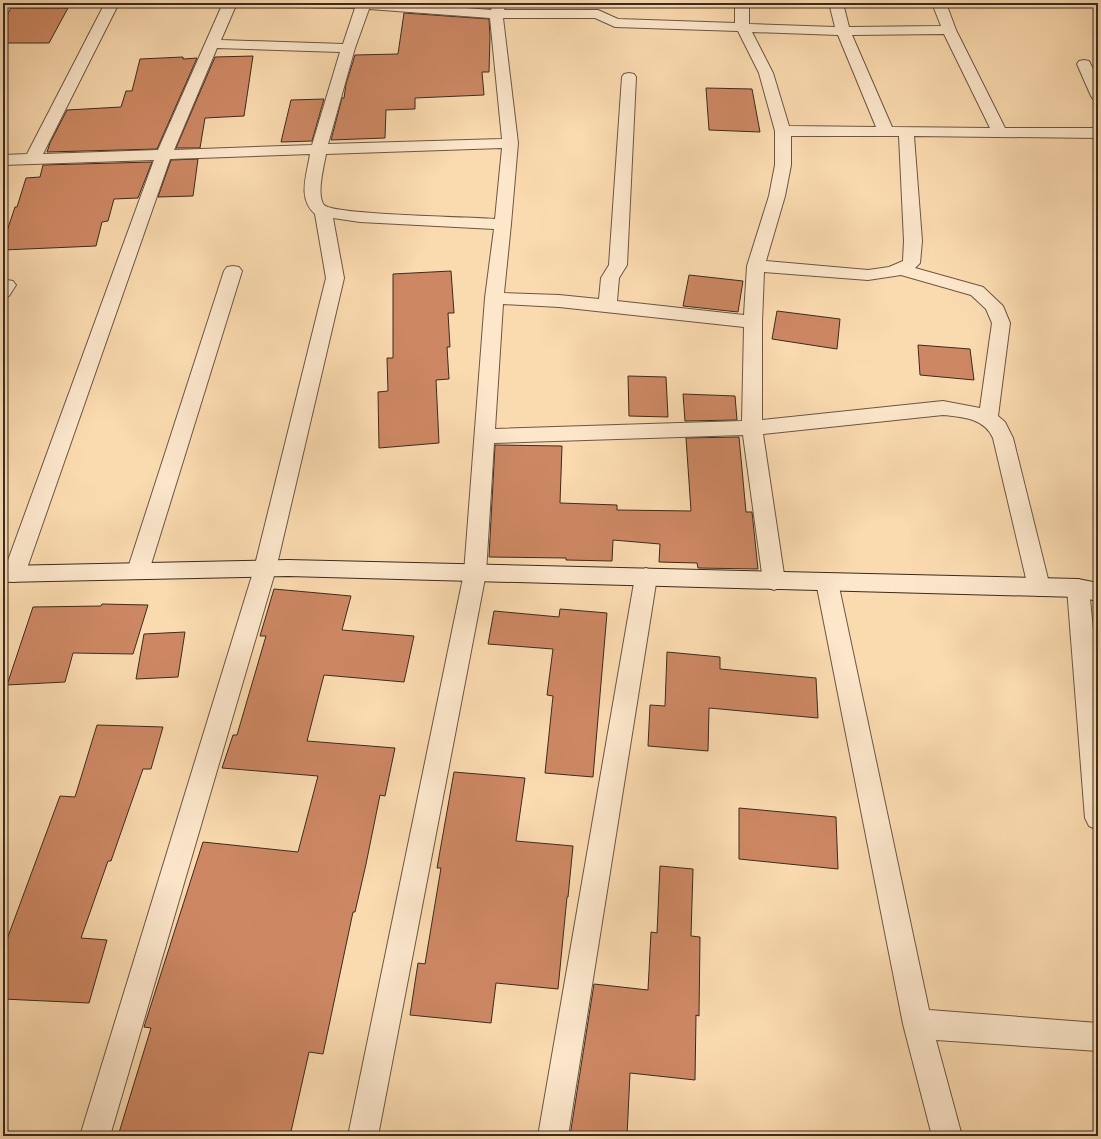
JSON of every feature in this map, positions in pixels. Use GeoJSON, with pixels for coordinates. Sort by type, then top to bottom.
{"type":"FeatureCollection","features":[{"type":"Feature","properties":{"kind":"street"},"geometry":{"type":"LineString","coordinates":[[33,159],[112,3]]}},
{"type":"Feature","properties":{"kind":"street"},"geometry":{"type":"LineString","coordinates":[[230,3],[164,155],[9,574],[265,569],[1040,587],[1088,590],[1098,818]]}},
{"type":"Feature","properties":{"kind":"street"},"geometry":{"type":"LineString","coordinates":[[294,3],[364,4],[598,14],[615,23],[742,26],[843,31],[949,30]]}},
{"type":"Feature","properties":{"kind":"street"},"geometry":{"type":"LineString","coordinates":[[742,3],[742,26],[766,73],[783,131],[783,165],[777,196],[756,266],[753,322],[752,428],[774,581]]}},
{"type":"Feature","properties":{"kind":"street"},"geometry":{"type":"LineString","coordinates":[[836,3],[843,31],[886,132]]}},
{"type":"Feature","properties":{"kind":"street"},"geometry":{"type":"LineString","coordinates":[[939,3],[949,30],[1000,133]]}},
{"type":"Feature","properties":{"kind":"street"},"geometry":{"type":"LineString","coordinates":[[364,4],[348,48],[319,149],[312,195],[316,206],[324,212],[360,217],[503,224]]}},
{"type":"Feature","properties":{"kind":"street"},"geometry":{"type":"LineString","coordinates":[[363,1136],[475,573],[494,298],[503,224],[510,143],[498,9]]}},
{"type":"Feature","properties":{"kind":"street"},"geometry":{"type":"LineString","coordinates":[[212,44],[348,48]]}},
{"type":"Feature","properties":{"kind":"street"},"geometry":{"type":"LineString","coordinates":[[1084,64],[1098,96]]}},
{"type":"Feature","properties":{"kind":"street"},"geometry":{"type":"LineString","coordinates":[[608,306],[610,278],[618,265],[629,77]]}},
{"type":"Feature","properties":{"kind":"street"},"geometry":{"type":"LineString","coordinates":[[783,131],[1098,133]]}},
{"type":"Feature","properties":{"kind":"street"},"geometry":{"type":"LineString","coordinates":[[756,266],[868,275],[885,274],[902,270],[911,263],[913,241],[906,132]]}},
{"type":"Feature","properties":{"kind":"street"},"geometry":{"type":"LineString","coordinates":[[3,160],[510,143]]}},
{"type":"Feature","properties":{"kind":"street"},"geometry":{"type":"LineString","coordinates":[[95,1136],[265,569],[335,278],[324,212]]}},
{"type":"Feature","properties":{"kind":"street"},"geometry":{"type":"LineString","coordinates":[[902,270],[977,291],[994,306],[1001,324],[988,418]]}},
{"type":"Feature","properties":{"kind":"street"},"geometry":{"type":"LineString","coordinates":[[138,571],[233,271]]}},
{"type":"Feature","properties":{"kind":"street"},"geometry":{"type":"LineString","coordinates":[[494,298],[559,301],[753,322]]}},
{"type":"Feature","properties":{"kind":"street"},"geometry":{"type":"LineString","coordinates":[[485,436],[752,428],[943,408],[972,412],[988,418],[996,425],[1003,438],[1040,587]]}},
{"type":"Feature","properties":{"kind":"street"},"geometry":{"type":"LineString","coordinates":[[553,1136],[646,577]]}},
{"type":"Feature","properties":{"kind":"street"},"geometry":{"type":"LineString","coordinates":[[827,582],[917,1024],[947,1136]]}},
{"type":"Feature","properties":{"kind":"street"},"geometry":{"type":"LineString","coordinates":[[917,1024],[1098,1037]]}},
{"type":"Feature","properties":{"kind":"building"},"geometry":{"type":"Polygon","coordinates":[[[423,3],[491,3],[490,8],[423,3]]]}},
{"type":"Feature","properties":{"kind":"building"},"geometry":{"type":"Polygon","coordinates":[[[11,8],[68,8],[49,43],[3,43],[3,22],[11,8]]]}},
{"type":"Feature","properties":{"kind":"building"},"geometry":{"type":"Polygon","coordinates":[[[404,13],[489,19],[489,72],[482,72],[484,95],[415,98],[415,109],[386,110],[385,138],[331,140],[355,55],[398,54],[404,13]]]}},
{"type":"Feature","properties":{"kind":"building"},"geometry":{"type":"Polygon","coordinates":[[[253,56],[244,116],[205,118],[200,148],[176,148],[215,57],[253,56]]]}},
{"type":"Feature","properties":{"kind":"building"},"geometry":{"type":"Polygon","coordinates":[[[183,57],[183,59],[197,58],[157,149],[47,152],[67,110],[121,107],[126,91],[132,91],[140,59],[183,57]]]}},
{"type":"Feature","properties":{"kind":"building"},"geometry":{"type":"Polygon","coordinates":[[[706,88],[752,89],[760,132],[709,130],[706,88]]]}},
{"type":"Feature","properties":{"kind":"building"},"geometry":{"type":"Polygon","coordinates":[[[324,99],[312,141],[281,142],[291,100],[324,99]]]}},
{"type":"Feature","properties":{"kind":"building"},"geometry":{"type":"Polygon","coordinates":[[[198,159],[193,196],[158,197],[171,160],[198,159]]]}},
{"type":"Feature","properties":{"kind":"building"},"geometry":{"type":"Polygon","coordinates":[[[152,162],[138,198],[114,199],[108,221],[102,222],[96,246],[3,250],[3,243],[26,178],[40,177],[43,165],[152,162]]]}},
{"type":"Feature","properties":{"kind":"building"},"geometry":{"type":"Polygon","coordinates":[[[451,271],[454,313],[448,313],[450,347],[447,347],[449,379],[436,380],[439,443],[379,448],[378,392],[388,391],[387,358],[393,358],[393,274],[451,271]]]}},
{"type":"Feature","properties":{"kind":"building"},"geometry":{"type":"Polygon","coordinates":[[[689,275],[743,281],[738,312],[683,306],[689,275]]]}},
{"type":"Feature","properties":{"kind":"building"},"geometry":{"type":"Polygon","coordinates":[[[777,311],[840,319],[837,349],[772,339],[777,311]]]}},
{"type":"Feature","properties":{"kind":"building"},"geometry":{"type":"Polygon","coordinates":[[[918,345],[970,349],[974,380],[920,375],[918,345]]]}},
{"type":"Feature","properties":{"kind":"building"},"geometry":{"type":"Polygon","coordinates":[[[628,376],[666,377],[668,417],[629,416],[628,376]]]}},
{"type":"Feature","properties":{"kind":"building"},"geometry":{"type":"Polygon","coordinates":[[[683,394],[735,396],[737,420],[685,421],[683,394]]]}},
{"type":"Feature","properties":{"kind":"building"},"geometry":{"type":"Polygon","coordinates":[[[739,437],[746,512],[752,512],[758,569],[698,568],[697,563],[659,562],[660,544],[613,540],[612,561],[566,560],[566,558],[489,557],[495,445],[562,446],[560,503],[617,505],[617,510],[691,511],[686,438],[739,437]]]}},
{"type":"Feature","properties":{"kind":"building"},"geometry":{"type":"Polygon","coordinates":[[[274,589],[351,596],[342,630],[414,636],[404,682],[324,675],[307,741],[395,748],[385,796],[380,795],[355,912],[353,912],[323,1054],[309,1052],[290,1136],[118,1136],[151,1028],[144,1027],[203,842],[298,852],[318,776],[222,768],[233,735],[237,735],[266,636],[260,636],[274,589]]]}},
{"type":"Feature","properties":{"kind":"building"},"geometry":{"type":"Polygon","coordinates":[[[102,604],[148,605],[133,654],[73,653],[65,682],[7,685],[33,607],[101,606],[102,604]]]}},
{"type":"Feature","properties":{"kind":"building"},"geometry":{"type":"Polygon","coordinates":[[[560,609],[607,613],[593,777],[545,773],[553,696],[547,695],[553,649],[488,644],[494,611],[559,617],[560,609]]]}},
{"type":"Feature","properties":{"kind":"building"},"geometry":{"type":"Polygon","coordinates":[[[185,632],[178,677],[136,679],[144,634],[185,632]]]}},
{"type":"Feature","properties":{"kind":"building"},"geometry":{"type":"Polygon","coordinates":[[[667,652],[720,657],[720,669],[816,678],[818,718],[709,708],[708,751],[648,746],[650,705],[665,706],[667,652]]]}},
{"type":"Feature","properties":{"kind":"building"},"geometry":{"type":"Polygon","coordinates":[[[97,725],[163,727],[151,769],[143,769],[111,861],[108,861],[81,938],[107,940],[89,1003],[3,999],[3,950],[60,796],[75,797],[97,725]]]}},
{"type":"Feature","properties":{"kind":"building"},"geometry":{"type":"Polygon","coordinates":[[[454,772],[525,778],[516,841],[573,846],[558,989],[496,983],[491,1023],[410,1015],[418,963],[425,964],[441,868],[437,868],[454,772]]]}},
{"type":"Feature","properties":{"kind":"building"},"geometry":{"type":"Polygon","coordinates":[[[739,808],[836,817],[838,869],[739,859],[739,808]]]}},
{"type":"Feature","properties":{"kind":"building"},"geometry":{"type":"Polygon","coordinates":[[[660,866],[693,869],[691,936],[700,937],[699,1016],[696,1015],[695,1080],[630,1073],[627,1136],[570,1136],[594,984],[648,990],[651,932],[657,933],[660,866]]]}}]}
